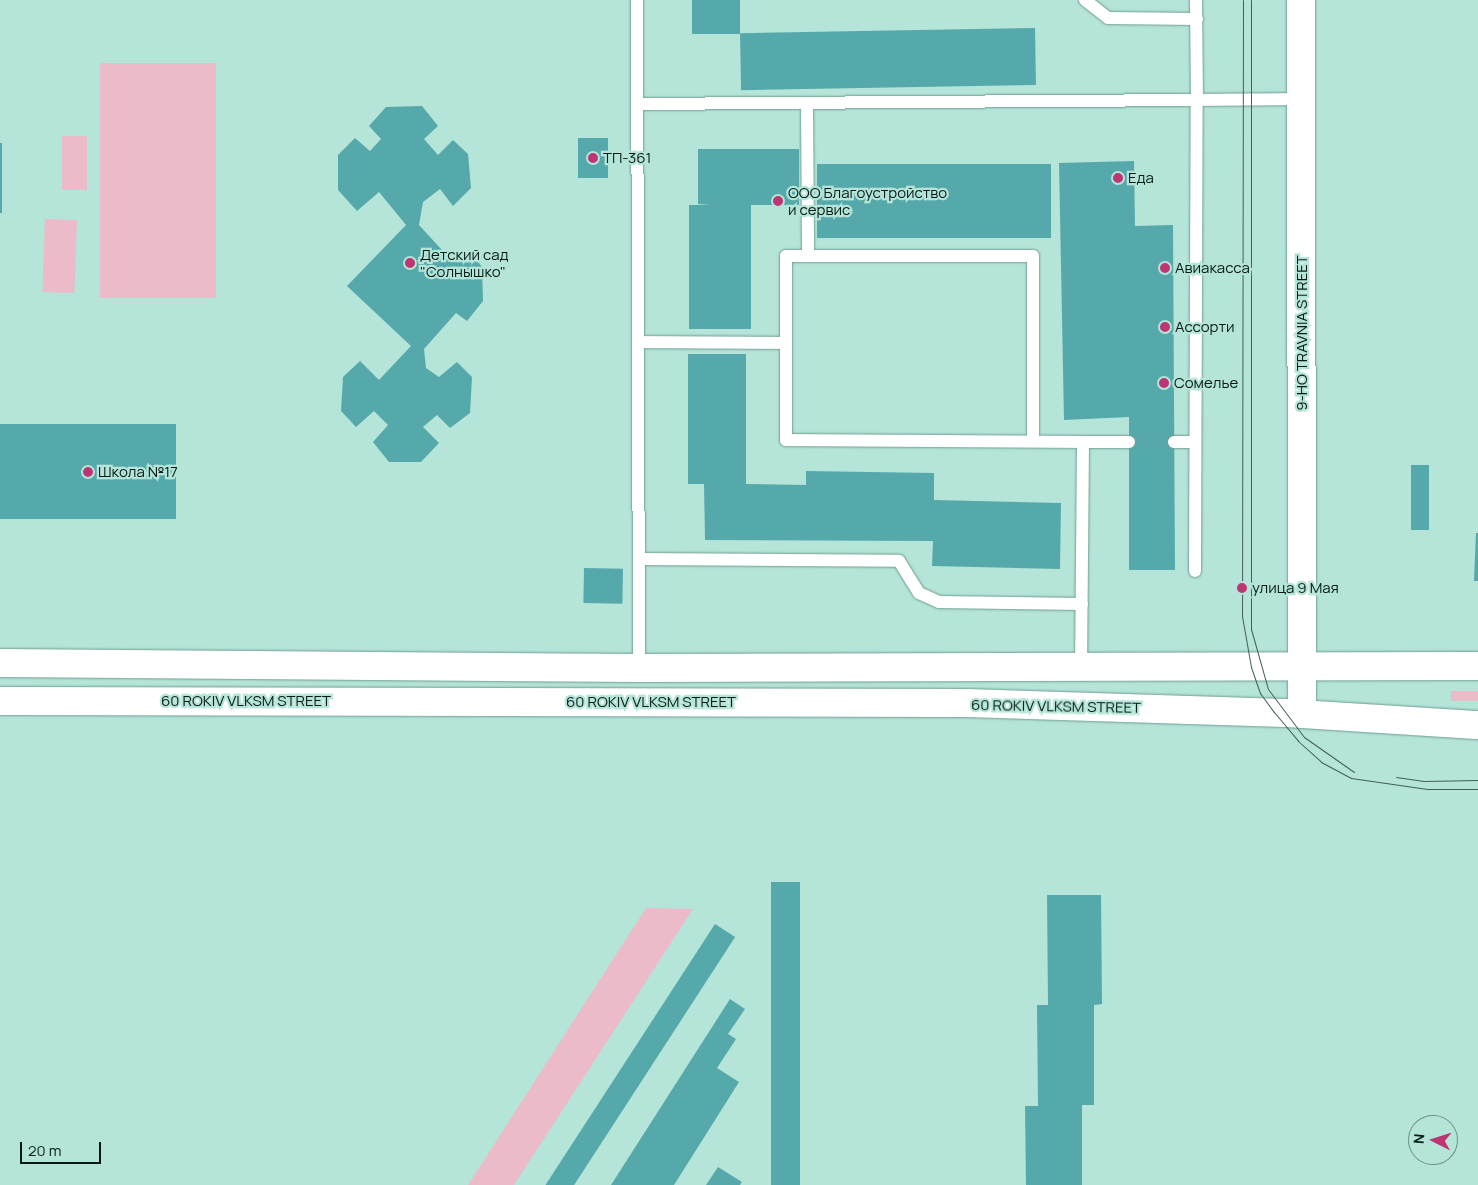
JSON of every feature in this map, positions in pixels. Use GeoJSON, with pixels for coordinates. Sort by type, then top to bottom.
{"type":"FeatureCollection","features":[{"type":"Feature","properties":{"kind":"street","name":"9-HO TRAVNIA STREET"},"geometry":{"type":"LineString","coordinates":[[1302,0],[1302,666]]}},
{"type":"Feature","properties":{"kind":"street"},"geometry":{"type":"LineString","coordinates":[[0,663],[1081,669],[1478,666]]}},
{"type":"Feature","properties":{"kind":"street"},"geometry":{"type":"LineString","coordinates":[[1302,666],[1302,713]]}},
{"type":"Feature","properties":{"kind":"street","name":"60 ROKIV VLKSM STREET"},"geometry":{"type":"LineString","coordinates":[[0,701],[967,703],[1302,713],[1478,725]]}},
{"type":"Feature","properties":{"kind":"lane"},"geometry":{"type":"LineString","coordinates":[[637,0],[638,668]]}},
{"type":"Feature","properties":{"kind":"lane"},"geometry":{"type":"LineString","coordinates":[[1085,0],[1108,18],[1196,18]]}},
{"type":"Feature","properties":{"kind":"lane"},"geometry":{"type":"LineString","coordinates":[[1195,571],[1196,0]]}},
{"type":"Feature","properties":{"kind":"lane"},"geometry":{"type":"LineString","coordinates":[[637,104],[1302,98]]}},
{"type":"Feature","properties":{"kind":"lane"},"geometry":{"type":"LineString","coordinates":[[808,103],[808,256]]}},
{"type":"Feature","properties":{"kind":"lane"},"geometry":{"type":"LineString","coordinates":[[1033,440],[1033,256],[786,256],[786,440],[1129,442]]}},
{"type":"Feature","properties":{"kind":"lane"},"geometry":{"type":"LineString","coordinates":[[638,342],[786,343]]}},
{"type":"Feature","properties":{"kind":"lane"},"geometry":{"type":"LineString","coordinates":[[1081,669],[1084,442]]}},
{"type":"Feature","properties":{"kind":"lane"},"geometry":{"type":"LineString","coordinates":[[1174,442],[1195,442]]}},
{"type":"Feature","properties":{"kind":"lane"},"geometry":{"type":"LineString","coordinates":[[638,559],[899,561],[919,593],[940,602],[1082,604]]}},
{"type":"Feature","properties":{"kind":"shaded area"},"geometry":{"type":"Polygon","coordinates":[[[100,63],[216,63],[216,298],[100,298],[100,63]]]}},
{"type":"Feature","properties":{"kind":"shaded area"},"geometry":{"type":"Polygon","coordinates":[[[62,136],[87,136],[87,190],[62,190],[62,136]]]}},
{"type":"Feature","properties":{"kind":"shaded area"},"geometry":{"type":"Polygon","coordinates":[[[45,219],[77,220],[74,293],[42,292],[45,219]]]}},
{"type":"Feature","properties":{"kind":"shaded area"},"geometry":{"type":"Polygon","coordinates":[[[1451,691],[1478,691],[1478,701],[1451,701],[1451,691]]]}},
{"type":"Feature","properties":{"kind":"shaded area"},"geometry":{"type":"Polygon","coordinates":[[[646,908],[693,909],[514,1185],[468,1185],[646,908]]]}},
{"type":"Feature","properties":{"kind":"building"},"geometry":{"type":"Polygon","coordinates":[[[692,0],[740,0],[740,34],[692,34],[692,0]]]}},
{"type":"Feature","properties":{"kind":"building"},"geometry":{"type":"Polygon","coordinates":[[[1035,28],[1036,85],[741,90],[740,33],[1035,28]]]}},
{"type":"Feature","properties":{"kind":"building"},"geometry":{"type":"Polygon","coordinates":[[[422,106],[438,126],[424,139],[438,155],[453,140],[468,154],[471,188],[453,206],[440,189],[423,202],[419,225],[453,262],[469,250],[482,267],[483,301],[467,321],[456,313],[424,349],[426,368],[439,377],[457,362],[472,377],[470,413],[450,428],[437,415],[423,427],[439,443],[421,462],[389,462],[373,442],[388,425],[374,411],[356,427],[341,411],[343,377],[360,361],[379,380],[411,346],[347,286],[406,225],[379,192],[357,211],[338,190],[338,155],[355,138],[370,151],[381,139],[369,126],[386,107],[422,106]]]}},
{"type":"Feature","properties":{"kind":"building","name":"ТП-361"},"geometry":{"type":"Polygon","coordinates":[[[578,138],[608,138],[608,178],[578,178],[578,138]]]}},
{"type":"Feature","properties":{"kind":"building"},"geometry":{"type":"Polygon","coordinates":[[[0,143],[2,143],[2,213],[0,213],[0,143]]]}},
{"type":"Feature","properties":{"kind":"building"},"geometry":{"type":"Polygon","coordinates":[[[698,149],[799,149],[799,205],[751,205],[751,329],[689,329],[689,205],[710,205],[698,204],[698,149]]]}},
{"type":"Feature","properties":{"kind":"building"},"geometry":{"type":"Polygon","coordinates":[[[1134,161],[1135,226],[1173,225],[1175,570],[1129,570],[1129,417],[1064,420],[1059,163],[1134,161]]]}},
{"type":"Feature","properties":{"kind":"building"},"geometry":{"type":"Polygon","coordinates":[[[817,164],[1051,164],[1051,238],[817,238],[817,164]]]}},
{"type":"Feature","properties":{"kind":"building"},"geometry":{"type":"Polygon","coordinates":[[[688,354],[746,354],[746,484],[806,485],[806,471],[934,473],[934,500],[1061,503],[1060,569],[932,566],[933,541],[705,540],[704,484],[688,484],[688,354]]]}},
{"type":"Feature","properties":{"kind":"building","name":"Школа №17"},"geometry":{"type":"Polygon","coordinates":[[[0,424],[176,424],[176,519],[0,519],[0,424]]]}},
{"type":"Feature","properties":{"kind":"building"},"geometry":{"type":"Polygon","coordinates":[[[1411,465],[1429,465],[1429,530],[1411,530],[1411,465]]]}},
{"type":"Feature","properties":{"kind":"building"},"geometry":{"type":"Polygon","coordinates":[[[1476,533],[1478,533],[1478,581],[1474,581],[1476,533]]]}},
{"type":"Feature","properties":{"kind":"building"},"geometry":{"type":"Polygon","coordinates":[[[584,568],[623,569],[622,604],[583,603],[584,568]]]}},
{"type":"Feature","properties":{"kind":"building"},"geometry":{"type":"Polygon","coordinates":[[[771,882],[800,882],[800,1185],[771,1185],[771,882]]]}},
{"type":"Feature","properties":{"kind":"building"},"geometry":{"type":"Polygon","coordinates":[[[1047,895],[1101,895],[1102,1004],[1094,1005],[1094,1105],[1082,1105],[1082,1185],[1026,1185],[1025,1106],[1038,1106],[1037,1005],[1048,1005],[1047,895]]]}},
{"type":"Feature","properties":{"kind":"building"},"geometry":{"type":"Polygon","coordinates":[[[715,924],[735,937],[574,1185],[546,1185],[715,924]]]}},
{"type":"Feature","properties":{"kind":"building"},"geometry":{"type":"Polygon","coordinates":[[[730,999],[745,1009],[728,1034],[736,1039],[717,1068],[739,1082],[674,1185],[611,1185],[730,999]]]}},
{"type":"Feature","properties":{"kind":"building"},"geometry":{"type":"Polygon","coordinates":[[[718,1167],[742,1182],[740,1185],[706,1185],[718,1167]]]}},
{"type":"Feature","properties":{"kind":"tram line"},"geometry":{"type":"LineString","coordinates":[[1243,0],[1242,616],[1251,667],[1260,693],[1298,741],[1321,762],[1351,778],[1427,789],[1478,789]]}},
{"type":"Feature","properties":{"kind":"tram line"},"geometry":{"type":"LineString","coordinates":[[1251,0],[1251,629],[1268,689],[1304,737],[1354,772]]}},
{"type":"Feature","properties":{"kind":"tram line"},"geometry":{"type":"LineString","coordinates":[[1396,777],[1424,781],[1478,780]]}},
{"type":"Feature","properties":{"kind":"place","name":"ТП-361"},"geometry":{"type":"Point","coordinates":[593,158]}},
{"type":"Feature","properties":{"kind":"place","name":"Еда"},"geometry":{"type":"Point","coordinates":[1118,178]}},
{"type":"Feature","properties":{"kind":"place","name":"ООО Благоустройство и сервис"},"geometry":{"type":"Point","coordinates":[778,201]}},
{"type":"Feature","properties":{"kind":"place","name":"Детский сад \"Солнышко\""},"geometry":{"type":"Point","coordinates":[410,263]}},
{"type":"Feature","properties":{"kind":"place","name":"Авиакасса"},"geometry":{"type":"Point","coordinates":[1165,268]}},
{"type":"Feature","properties":{"kind":"place","name":"Ассорти"},"geometry":{"type":"Point","coordinates":[1165,327]}},
{"type":"Feature","properties":{"kind":"place","name":"Сомелье"},"geometry":{"type":"Point","coordinates":[1164,383]}},
{"type":"Feature","properties":{"kind":"place","name":"Школа №17"},"geometry":{"type":"Point","coordinates":[88,472]}},
{"type":"Feature","properties":{"kind":"place","name":"улица 9 Мая"},"geometry":{"type":"Point","coordinates":[1242,588]}}]}
